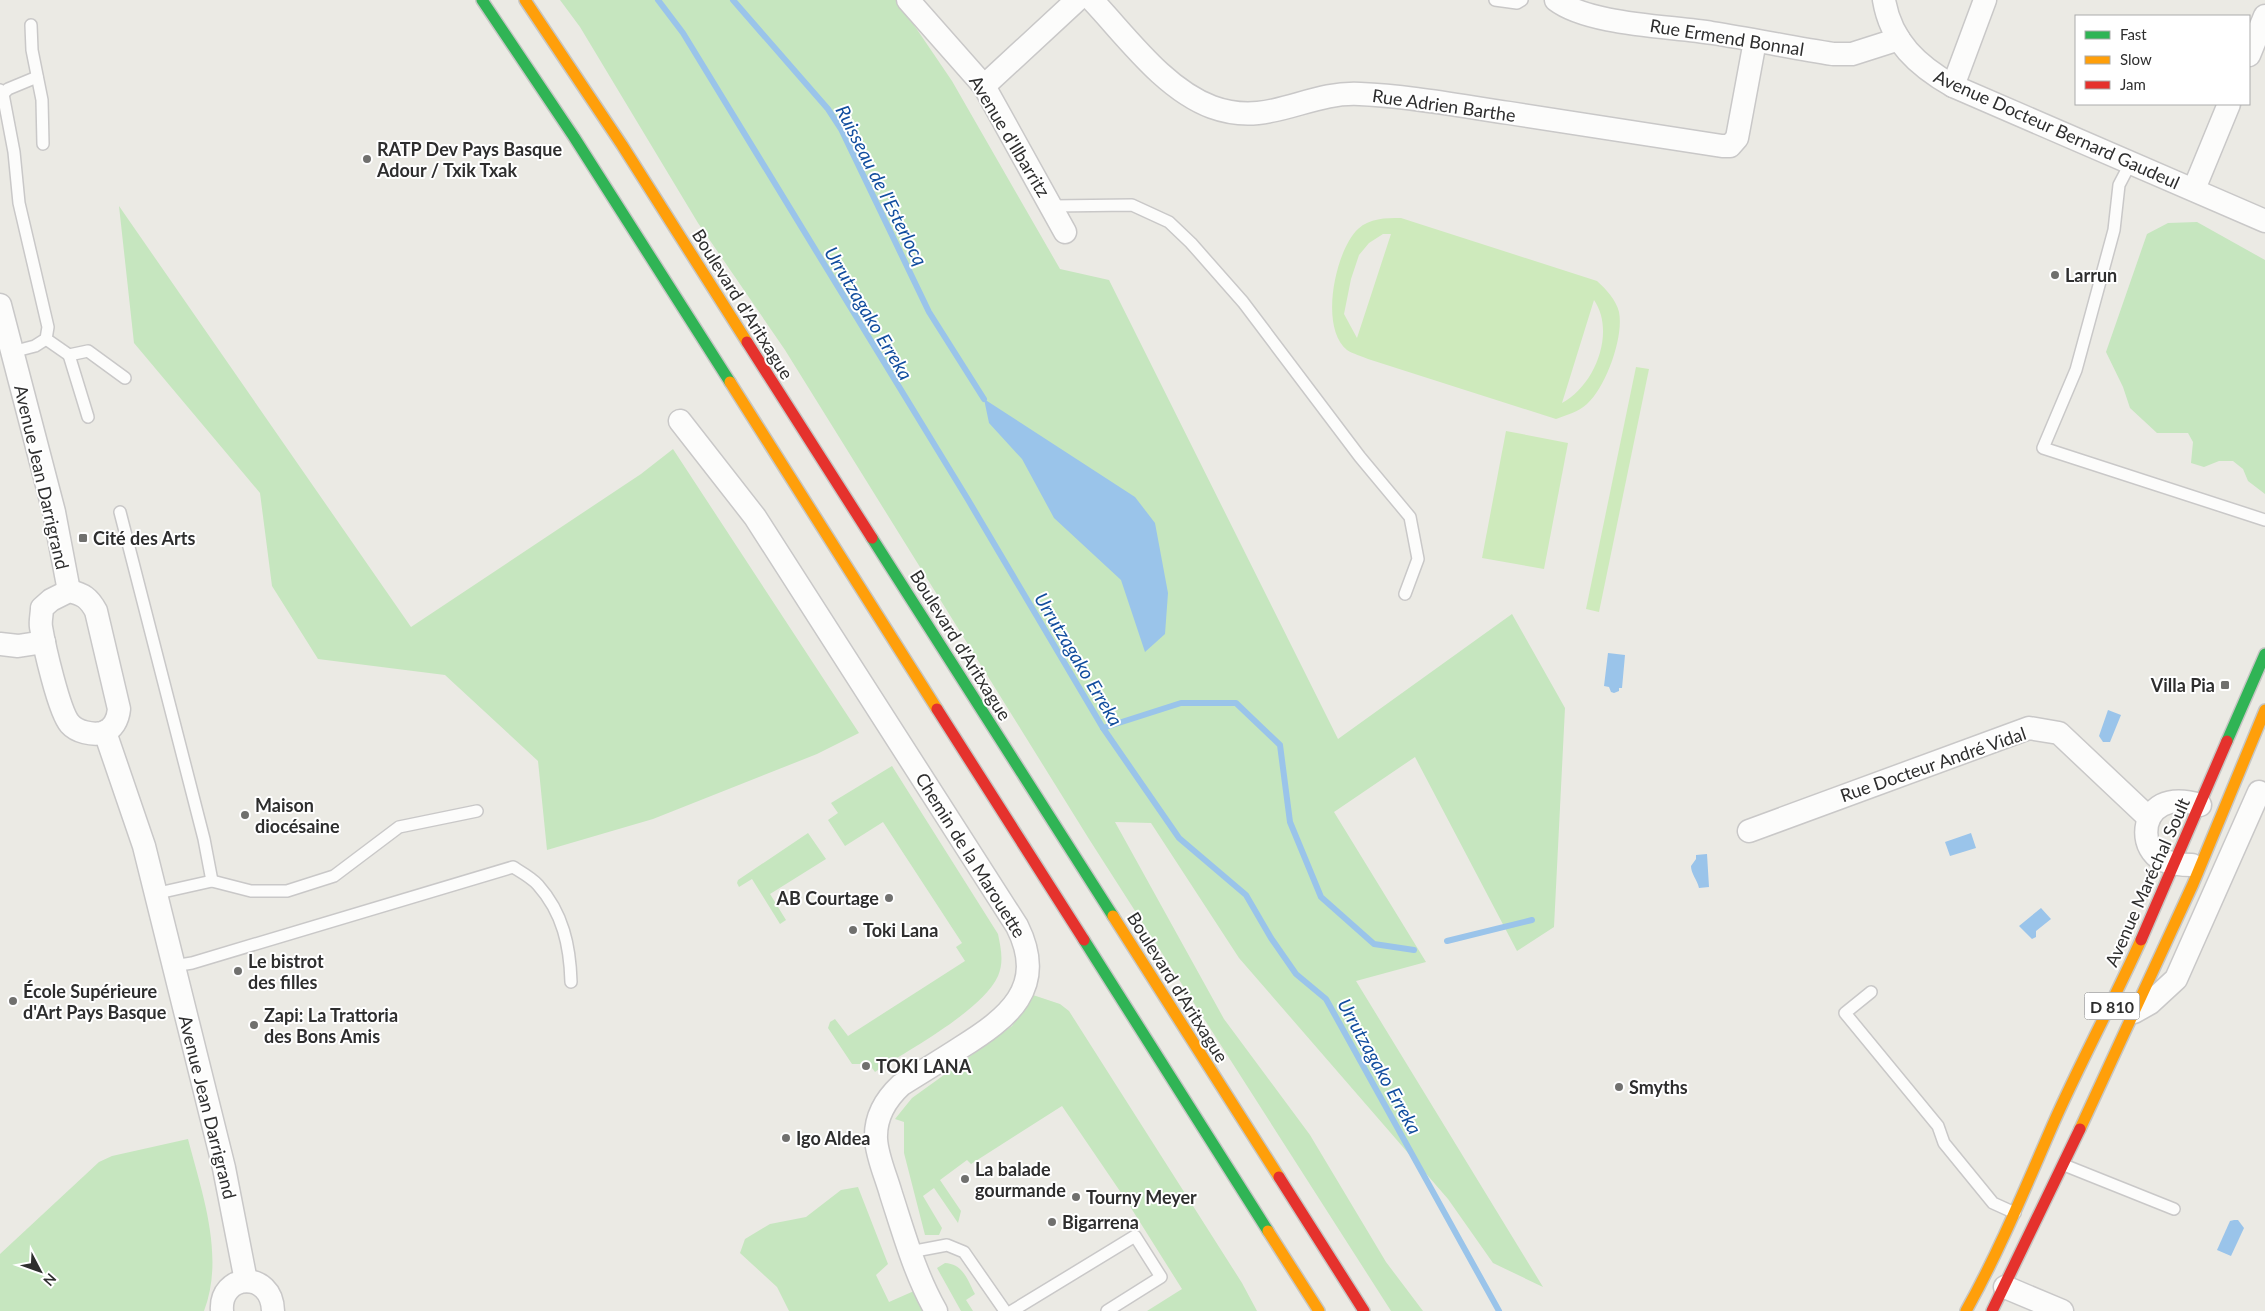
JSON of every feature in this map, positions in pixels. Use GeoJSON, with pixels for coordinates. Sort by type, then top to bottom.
{"type":"FeatureCollection","features":[{"type":"Feature","properties":{"kind":"main road"},"geometry":{"type":"LineString","coordinates":[[482,0],[580,146],[1319,1311]]}},
{"type":"Feature","properties":{"kind":"main road","name":"Boulevard d'Aritxague"},"geometry":{"type":"LineString","coordinates":[[526,0],[622,145],[1364,1311]]}},
{"type":"Feature","properties":{"kind":"main road","name":"Avenue Maréchal Soult"},"geometry":{"type":"LineString","coordinates":[[1966,1311],[1982,1284],[2055,1120],[2111,1007],[2265,654]]}},
{"type":"Feature","properties":{"kind":"main road","name":"D 810"},"geometry":{"type":"LineString","coordinates":[[1992,1311],[2064,1164],[2134,1012],[2201,865],[2264,715]]}},
{"type":"Feature","properties":{"kind":"street","name":"Avenue d'Ilbarritz"},"geometry":{"type":"LineString","coordinates":[[908,0],[984,86],[1065,232]]}},
{"type":"Feature","properties":{"kind":"street"},"geometry":{"type":"LineString","coordinates":[[984,86],[1077,0]]}},
{"type":"Feature","properties":{"kind":"street","name":"Rue Adrien Barthe"},"geometry":{"type":"LineString","coordinates":[[1092,0],[1178,89],[1213,107],[1237,114],[1261,114],[1336,95],[1359,94],[1463,106],[1722,146],[1730,146],[1737,138],[1755,41]]}},
{"type":"Feature","properties":{"kind":"street","name":"Rue Ermend Bonnal"},"geometry":{"type":"LineString","coordinates":[[1556,0],[1566,8],[1590,17],[1713,33],[1833,54],[1852,54],[1899,39]]}},
{"type":"Feature","properties":{"kind":"street","name":"Avenue Docteur Bernard Gaudeul"},"geometry":{"type":"LineString","coordinates":[[1884,0],[1889,19],[1899,39],[1912,57],[1928,72],[1954,86],[2265,221]]}},
{"type":"Feature","properties":{"kind":"street"},"geometry":{"type":"LineString","coordinates":[[1954,86],[1985,0]]}},
{"type":"Feature","properties":{"kind":"street"},"geometry":{"type":"LineString","coordinates":[[2250,53],[2265,16]]}},
{"type":"Feature","properties":{"kind":"street"},"geometry":{"type":"LineString","coordinates":[[2194,189],[2229,105]]}},
{"type":"Feature","properties":{"kind":"street","name":"Avenue Jean Darrigrand"},"geometry":{"type":"LineString","coordinates":[[0,305],[54,512],[69,591]]}},
{"type":"Feature","properties":{"kind":"street","name":"Chemin de la Marouette"},"geometry":{"type":"LineString","coordinates":[[680,421],[755,517],[1012,918],[1026,944],[1028,963],[1025,985],[1019,1000],[1008,1013],[986,1032],[901,1085],[885,1104],[881,1113],[877,1130],[878,1152],[920,1282],[936,1311]]}},
{"type":"Feature","properties":{"kind":"street"},"geometry":{"type":"LineString","coordinates":[[69,591],[82,594],[90,600],[96,611],[119,709],[118,718],[105,732],[94,734],[70,724],[62,709],[44,642],[41,625],[42,608],[51,600],[69,591]]}},
{"type":"Feature","properties":{"kind":"street"},"geometry":{"type":"LineString","coordinates":[[0,644],[18,646],[44,642]]}},
{"type":"Feature","properties":{"kind":"street"},"geometry":{"type":"LineString","coordinates":[[2238,714],[2264,715]]}},
{"type":"Feature","properties":{"kind":"street","name":"Rue Docteur André Vidal"},"geometry":{"type":"LineString","coordinates":[[1748,831],[2029,728],[2060,733],[2149,818]]}},
{"type":"Feature","properties":{"kind":"street","name":"Avenue Jean Darrigrand"},"geometry":{"type":"LineString","coordinates":[[105,732],[144,846],[154,894],[224,1168],[246,1281]]}},
{"type":"Feature","properties":{"kind":"street"},"geometry":{"type":"LineString","coordinates":[[2231,794],[2262,791]]}},
{"type":"Feature","properties":{"kind":"street"},"geometry":{"type":"LineString","coordinates":[[2134,1012],[2150,1003],[2176,979],[2262,791]]}},
{"type":"Feature","properties":{"kind":"street"},"geometry":{"type":"LineString","coordinates":[[2200,805],[2186,801],[2172,802],[2155,810],[2149,818],[2146,836],[2152,852],[2160,859],[2175,864],[2201,865]]}},
{"type":"Feature","properties":{"kind":"street"},"geometry":{"type":"LineString","coordinates":[[222,1311],[222,1301],[225,1293],[231,1287],[246,1281],[261,1285],[266,1290],[271,1296],[273,1311]]}},
{"type":"Feature","properties":{"kind":"street"},"geometry":{"type":"LineString","coordinates":[[2005,1287],[2062,1311]]}},
{"type":"Feature","properties":{"kind":"lane"},"geometry":{"type":"LineString","coordinates":[[1495,0],[1517,3],[1522,0]]}},
{"type":"Feature","properties":{"kind":"lane"},"geometry":{"type":"LineString","coordinates":[[31,24],[32,50],[42,100],[43,144]]}},
{"type":"Feature","properties":{"kind":"lane"},"geometry":{"type":"LineString","coordinates":[[12,352],[35,346],[46,339],[48,327],[19,203],[14,152],[2,92],[37,77]]}},
{"type":"Feature","properties":{"kind":"lane"},"geometry":{"type":"LineString","coordinates":[[2131,162],[2119,185],[2114,230],[2076,370],[2043,448],[2265,520]]}},
{"type":"Feature","properties":{"kind":"lane"},"geometry":{"type":"LineString","coordinates":[[1052,206],[1132,205],[1169,222],[1191,243],[1243,302],[1360,457],[1410,517],[1418,559],[1404,594]]}},
{"type":"Feature","properties":{"kind":"lane"},"geometry":{"type":"LineString","coordinates":[[46,339],[69,356],[88,417]]}},
{"type":"Feature","properties":{"kind":"lane"},"geometry":{"type":"LineString","coordinates":[[69,356],[88,351],[125,378]]}},
{"type":"Feature","properties":{"kind":"lane"},"geometry":{"type":"LineString","coordinates":[[120,512],[204,839],[212,881]]}},
{"type":"Feature","properties":{"kind":"lane"},"geometry":{"type":"LineString","coordinates":[[154,894],[212,881],[251,892],[287,891],[334,876],[399,827],[477,811]]}},
{"type":"Feature","properties":{"kind":"lane"},"geometry":{"type":"LineString","coordinates":[[173,966],[192,963],[513,866],[538,884],[561,917],[570,956],[571,982]]}},
{"type":"Feature","properties":{"kind":"lane"},"geometry":{"type":"LineString","coordinates":[[1871,992],[1845,1013],[1938,1126],[1944,1143],[1993,1203],[2015,1213]]}},
{"type":"Feature","properties":{"kind":"lane"},"geometry":{"type":"LineString","coordinates":[[2064,1164],[2174,1209]]}},
{"type":"Feature","properties":{"kind":"lane"},"geometry":{"type":"LineString","coordinates":[[1012,1311],[1135,1236],[1161,1277],[1107,1311]]}},
{"type":"Feature","properties":{"kind":"lane"},"geometry":{"type":"LineString","coordinates":[[910,1252],[946,1245],[964,1252],[1004,1311]]}},
{"type":"Feature","properties":{"kind":"green space"},"geometry":{"type":"Polygon","coordinates":[[[560,0],[897,0],[952,81],[1060,269],[1109,280],[1338,739],[1512,614],[1565,708],[1554,927],[1517,951],[1415,757],[1334,812],[1426,962],[1356,981],[1543,1287],[1493,1263],[1448,1199],[1239,958],[1151,823],[1115,822],[1224,1019],[1310,1135],[1386,1262],[1423,1311],[1391,1311],[1089,839],[785,350],[698,223],[580,27],[560,0]]]}},
{"type":"Feature","properties":{"kind":"green space"},"geometry":{"type":"Polygon","coordinates":[[[119,206],[411,627],[641,474],[673,449],[859,733],[817,754],[653,819],[547,850],[538,761],[445,675],[318,659],[272,586],[260,493],[134,343],[119,206]]]}},
{"type":"Feature","properties":{"kind":"green space"},"geometry":{"type":"Polygon","coordinates":[[[1401,218],[1597,281],[1600,284],[1618,308],[1619,335],[1607,374],[1601,386],[1584,407],[1556,419],[1368,359],[1347,350],[1338,339],[1332,308],[1333,290],[1343,254],[1350,240],[1363,225],[1378,219],[1401,218]],[[1383,234],[1369,243],[1359,255],[1351,279],[1344,314],[1357,338],[1391,234],[1383,234]],[[1594,300],[1562,403],[1574,395],[1584,384],[1599,357],[1603,327],[1600,313],[1594,300]]]}},
{"type":"Feature","properties":{"kind":"green space"},"geometry":{"type":"Polygon","coordinates":[[[2197,222],[2265,260],[2265,494],[2248,481],[2243,469],[2233,461],[2219,461],[2204,467],[2191,463],[2193,442],[2188,433],[2157,433],[2130,408],[2123,387],[2106,352],[2147,234],[2168,223],[2197,222]]]}},
{"type":"Feature","properties":{"kind":"green space"},"geometry":{"type":"Polygon","coordinates":[[[1636,367],[1649,369],[1599,612],[1586,609],[1636,367]]]}},
{"type":"Feature","properties":{"kind":"green space"},"geometry":{"type":"Polygon","coordinates":[[[1506,431],[1568,443],[1544,569],[1482,558],[1506,431]]]}},
{"type":"Feature","properties":{"kind":"green space"},"geometry":{"type":"Polygon","coordinates":[[[892,766],[998,934],[1001,961],[998,976],[977,1003],[943,1029],[875,1072],[866,1060],[860,1064],[852,1064],[828,1028],[830,1022],[835,1019],[848,1036],[965,961],[956,947],[962,943],[883,822],[845,846],[828,820],[838,813],[831,803],[892,766]]]}},
{"type":"Feature","properties":{"kind":"green space"},"geometry":{"type":"Polygon","coordinates":[[[808,833],[826,859],[770,894],[786,920],[780,924],[752,879],[739,887],[737,883],[738,880],[808,833]]]}},
{"type":"Feature","properties":{"kind":"green space"},"geometry":{"type":"Polygon","coordinates":[[[1033,995],[1060,1004],[1069,1011],[1242,1283],[1257,1311],[1147,1311],[1182,1289],[1126,1200],[1062,1106],[971,1164],[967,1160],[940,1180],[961,1211],[958,1223],[934,1188],[923,1196],[942,1228],[939,1235],[925,1235],[904,1153],[904,1122],[895,1119],[912,1098],[1012,1026],[1033,995]]]}},
{"type":"Feature","properties":{"kind":"green space"},"geometry":{"type":"Polygon","coordinates":[[[188,1139],[205,1203],[212,1247],[210,1290],[204,1311],[0,1311],[0,1254],[99,1162],[112,1156],[188,1139]]]}},
{"type":"Feature","properties":{"kind":"green space"},"geometry":{"type":"Polygon","coordinates":[[[858,1187],[888,1264],[876,1275],[889,1302],[914,1291],[926,1311],[789,1311],[777,1287],[740,1253],[745,1239],[770,1224],[806,1217],[841,1190],[858,1187]]]}},
{"type":"Feature","properties":{"kind":"green space"},"geometry":{"type":"Polygon","coordinates":[[[945,1263],[956,1266],[967,1278],[975,1294],[966,1300],[973,1311],[961,1311],[937,1268],[945,1263]]]}},
{"type":"Feature","properties":{"kind":"water"},"geometry":{"type":"Polygon","coordinates":[[[984,399],[1135,497],[1155,523],[1168,593],[1165,634],[1145,652],[1121,580],[1054,518],[1022,459],[989,423],[984,399]]]}},
{"type":"Feature","properties":{"kind":"water"},"geometry":{"type":"Polygon","coordinates":[[[1608,653],[1625,655],[1622,688],[1619,688],[1619,691],[1614,693],[1611,692],[1609,687],[1604,686],[1608,653]]]}},
{"type":"Feature","properties":{"kind":"water"},"geometry":{"type":"Polygon","coordinates":[[[2108,710],[2121,715],[2110,742],[2103,742],[2099,736],[2108,710]]]}},
{"type":"Feature","properties":{"kind":"water"},"geometry":{"type":"Polygon","coordinates":[[[1971,833],[1976,848],[1950,856],[1945,842],[1971,833]]]}},
{"type":"Feature","properties":{"kind":"water"},"geometry":{"type":"Polygon","coordinates":[[[1707,854],[1709,887],[1699,888],[1691,866],[1696,859],[1696,855],[1707,854]]]}},
{"type":"Feature","properties":{"kind":"water"},"geometry":{"type":"Polygon","coordinates":[[[2041,908],[2051,919],[2036,931],[2036,937],[2032,939],[2019,926],[2041,908]]]}},
{"type":"Feature","properties":{"kind":"water"},"geometry":{"type":"Polygon","coordinates":[[[2238,1220],[2244,1228],[2231,1256],[2217,1250],[2230,1221],[2238,1220]]]}},
{"type":"Feature","properties":{"kind":"waterway","name":"Urrutzagako Erreka"},"geometry":{"type":"LineString","coordinates":[[658,0],[683,33],[967,498],[1103,728],[1179,838],[1246,895],[1271,938],[1296,974],[1326,999],[1499,1311]]}},
{"type":"Feature","properties":{"kind":"waterway","name":"Ruisseau de l'Esterlocq"},"geometry":{"type":"LineString","coordinates":[[733,0],[828,109],[841,129],[929,312],[984,399]]}},
{"type":"Feature","properties":{"kind":"waterway"},"geometry":{"type":"LineString","coordinates":[[1103,728],[1181,703],[1236,703],[1280,745],[1290,822],[1321,897],[1374,944],[1414,950]]}},
{"type":"Feature","properties":{"kind":"waterway"},"geometry":{"type":"LineString","coordinates":[[1447,941],[1532,920]]}},
{"type":"Feature","properties":{"kind":"traffic: fast"},"geometry":{"type":"LineString","coordinates":[[482,0],[574,137],[730,382]]}},
{"type":"Feature","properties":{"kind":"traffic: fast"},"geometry":{"type":"LineString","coordinates":[[872,538],[1113,916]]}},
{"type":"Feature","properties":{"kind":"traffic: fast"},"geometry":{"type":"LineString","coordinates":[[2227,741],[2265,654]]}},
{"type":"Feature","properties":{"kind":"traffic: fast"},"geometry":{"type":"LineString","coordinates":[[1084,940],[1268,1231]]}},
{"type":"Feature","properties":{"kind":"traffic: slow"},"geometry":{"type":"LineString","coordinates":[[525,0],[622,145],[747,342]]}},
{"type":"Feature","properties":{"kind":"traffic: slow"},"geometry":{"type":"LineString","coordinates":[[730,382],[937,709]]}},
{"type":"Feature","properties":{"kind":"traffic: slow"},"geometry":{"type":"LineString","coordinates":[[2080,1129],[2193,884],[2265,710]]}},
{"type":"Feature","properties":{"kind":"traffic: slow"},"geometry":{"type":"LineString","coordinates":[[1113,916],[1279,1177]]}},
{"type":"Feature","properties":{"kind":"traffic: slow"},"geometry":{"type":"LineString","coordinates":[[1966,1311],[2001,1241],[2064,1099],[2141,940]]}},
{"type":"Feature","properties":{"kind":"traffic: slow"},"geometry":{"type":"LineString","coordinates":[[1268,1231],[1319,1311]]}},
{"type":"Feature","properties":{"kind":"traffic: jam"},"geometry":{"type":"LineString","coordinates":[[747,342],[872,538]]}},
{"type":"Feature","properties":{"kind":"traffic: jam"},"geometry":{"type":"LineString","coordinates":[[937,709],[1084,940]]}},
{"type":"Feature","properties":{"kind":"traffic: jam"},"geometry":{"type":"LineString","coordinates":[[2141,940],[2227,741]]}},
{"type":"Feature","properties":{"kind":"traffic: jam"},"geometry":{"type":"LineString","coordinates":[[1992,1311],[2080,1129]]}},
{"type":"Feature","properties":{"kind":"traffic: jam"},"geometry":{"type":"LineString","coordinates":[[1279,1177],[1364,1311]]}},
{"type":"Feature","properties":{"kind":"place","name":"RATP Dev Pays Basque Adour / Txik Txak"},"geometry":{"type":"Point","coordinates":[367,159]}},
{"type":"Feature","properties":{"kind":"place","name":"Larrun"},"geometry":{"type":"Point","coordinates":[2055,275]}},
{"type":"Feature","properties":{"kind":"place","name":"Cité des Arts"},"geometry":{"type":"Point","coordinates":[83,538]}},
{"type":"Feature","properties":{"kind":"place","name":"Villa Pia"},"geometry":{"type":"Point","coordinates":[2225,685]}},
{"type":"Feature","properties":{"kind":"place","name":"Maison diocésaine"},"geometry":{"type":"Point","coordinates":[245,815]}},
{"type":"Feature","properties":{"kind":"place","name":"AB Courtage"},"geometry":{"type":"Point","coordinates":[889,898]}},
{"type":"Feature","properties":{"kind":"place","name":"Toki Lana"},"geometry":{"type":"Point","coordinates":[853,930]}},
{"type":"Feature","properties":{"kind":"place","name":"Le bistrot des filles"},"geometry":{"type":"Point","coordinates":[238,971]}},
{"type":"Feature","properties":{"kind":"place","name":"École Supérieure d'Art Pays Basque"},"geometry":{"type":"Point","coordinates":[13,1001]}},
{"type":"Feature","properties":{"kind":"place","name":"Zapi: La Trattoria des Bons Amis"},"geometry":{"type":"Point","coordinates":[254,1025]}},
{"type":"Feature","properties":{"kind":"place","name":"TOKI LANA"},"geometry":{"type":"Point","coordinates":[866,1066]}},
{"type":"Feature","properties":{"kind":"place","name":"Smyths"},"geometry":{"type":"Point","coordinates":[1619,1087]}},
{"type":"Feature","properties":{"kind":"place","name":"Igo Aldea"},"geometry":{"type":"Point","coordinates":[786,1138]}},
{"type":"Feature","properties":{"kind":"place","name":"La balade gourmande"},"geometry":{"type":"Point","coordinates":[965,1179]}},
{"type":"Feature","properties":{"kind":"place","name":"Tourny Meyer"},"geometry":{"type":"Point","coordinates":[1076,1197]}},
{"type":"Feature","properties":{"kind":"place","name":"Bigarrena"},"geometry":{"type":"Point","coordinates":[1052,1222]}}]}
